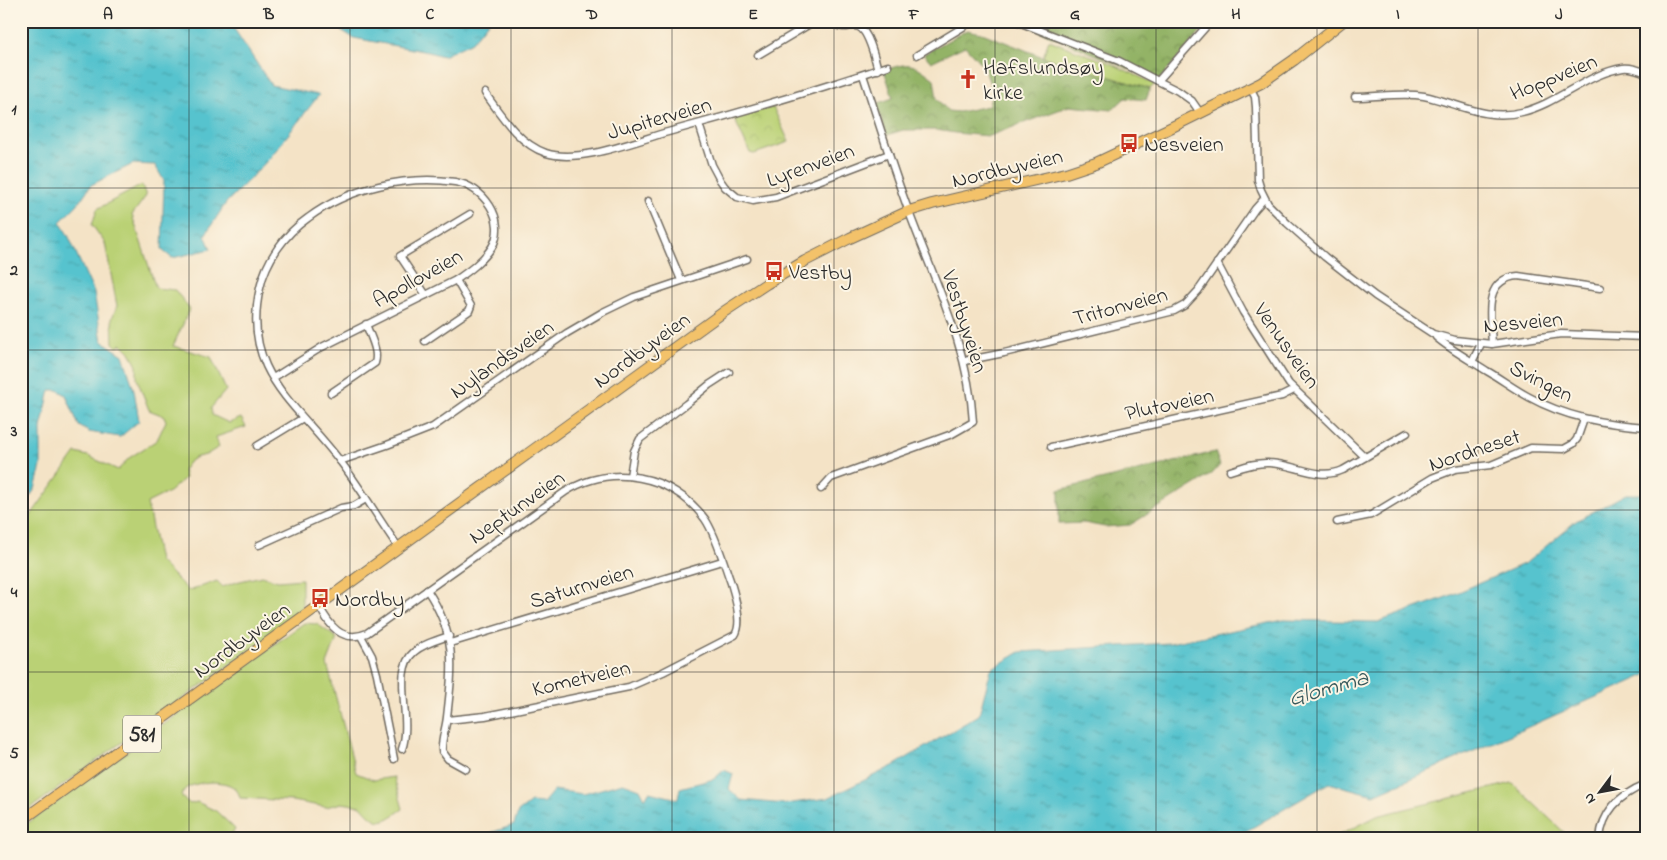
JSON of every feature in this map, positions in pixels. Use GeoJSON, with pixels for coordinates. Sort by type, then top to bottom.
{"type":"FeatureCollection","features":[{"type":"Feature","properties":{"kind":"main road","name":"Nordbyveien"},"geometry":{"type":"LineString","coordinates":[[21,821],[746,298],[805,261],[909,211],[1082,168],[1251,89],[1283,68],[1343,21]]}},
{"type":"Feature","properties":{"kind":"street"},"geometry":{"type":"LineString","coordinates":[[758,55],[815,21]]}},
{"type":"Feature","properties":{"kind":"street"},"geometry":{"type":"LineString","coordinates":[[828,21],[843,27],[858,26],[865,32],[878,70]]}},
{"type":"Feature","properties":{"kind":"street"},"geometry":{"type":"LineString","coordinates":[[917,55],[973,21]]}},
{"type":"Feature","properties":{"kind":"street"},"geometry":{"type":"LineString","coordinates":[[1016,21],[1119,61],[1178,91],[1192,101],[1201,114]]}},
{"type":"Feature","properties":{"kind":"street"},"geometry":{"type":"LineString","coordinates":[[1158,81],[1211,21]]}},
{"type":"Feature","properties":{"kind":"street","name":"Jupiterveien"},"geometry":{"type":"LineString","coordinates":[[485,94],[521,136],[538,150],[558,156],[592,153],[699,124],[888,66]]}},
{"type":"Feature","properties":{"kind":"street","name":"Hoppveien"},"geometry":{"type":"LineString","coordinates":[[1355,97],[1416,95],[1470,111],[1487,114],[1509,114],[1522,112],[1543,104],[1606,73],[1628,68],[1646,73]]}},
{"type":"Feature","properties":{"kind":"street","name":"Vestbyveien"},"geometry":{"type":"LineString","coordinates":[[821,489],[831,478],[952,434],[973,422],[964,361],[909,211],[863,74]]}},
{"type":"Feature","properties":{"kind":"street","name":"Nesveien"},"geometry":{"type":"LineString","coordinates":[[1251,89],[1255,97],[1256,108],[1258,180],[1264,199],[1286,223],[1325,257],[1375,296],[1433,334],[1481,344],[1561,334],[1646,337]]}},
{"type":"Feature","properties":{"kind":"street","name":"Lyrenveien"},"geometry":{"type":"LineString","coordinates":[[699,124],[712,165],[720,180],[737,197],[753,201],[776,197],[889,154]]}},
{"type":"Feature","properties":{"kind":"street","name":"Apolloveien"},"geometry":{"type":"LineString","coordinates":[[273,378],[322,348],[456,280],[470,270],[491,249],[496,237],[495,219],[488,202],[470,186],[458,182],[431,180],[399,182],[357,193],[327,205],[303,221],[288,235],[262,277],[256,306],[256,325],[260,355],[273,378],[285,397],[340,461],[399,548]]}},
{"type":"Feature","properties":{"kind":"street","name":"Tritonveien"},"geometry":{"type":"LineString","coordinates":[[964,361],[1174,312],[1191,299],[1264,199]]}},
{"type":"Feature","properties":{"kind":"street"},"geometry":{"type":"LineString","coordinates":[[648,201],[681,280]]}},
{"type":"Feature","properties":{"kind":"street"},"geometry":{"type":"LineString","coordinates":[[426,295],[400,256],[470,214]]}},
{"type":"Feature","properties":{"kind":"street","name":"Nylandsveien"},"geometry":{"type":"LineString","coordinates":[[340,461],[433,427],[594,316],[634,297],[747,259]]}},
{"type":"Feature","properties":{"kind":"street","name":"Venusveien"},"geometry":{"type":"LineString","coordinates":[[1217,263],[1250,323],[1294,390],[1365,457]]}},
{"type":"Feature","properties":{"kind":"street"},"geometry":{"type":"LineString","coordinates":[[1492,344],[1490,297],[1496,287],[1506,279],[1518,276],[1600,288]]}},
{"type":"Feature","properties":{"kind":"street"},"geometry":{"type":"LineString","coordinates":[[425,341],[469,311],[471,306],[456,280]]}},
{"type":"Feature","properties":{"kind":"street"},"geometry":{"type":"LineString","coordinates":[[331,393],[375,363],[375,351],[366,324]]}},
{"type":"Feature","properties":{"kind":"street","name":"Svingen"},"geometry":{"type":"LineString","coordinates":[[1433,334],[1472,362],[1529,398],[1584,419],[1616,425],[1646,427]]}},
{"type":"Feature","properties":{"kind":"street"},"geometry":{"type":"LineString","coordinates":[[1472,362],[1481,344]]}},
{"type":"Feature","properties":{"kind":"street"},"geometry":{"type":"LineString","coordinates":[[630,476],[634,451],[640,438],[729,372]]}},
{"type":"Feature","properties":{"kind":"street","name":"Plutoveien"},"geometry":{"type":"LineString","coordinates":[[1051,447],[1282,396],[1294,390]]}},
{"type":"Feature","properties":{"kind":"street"},"geometry":{"type":"LineString","coordinates":[[257,446],[303,418]]}},
{"type":"Feature","properties":{"kind":"street","name":"Nordneset"},"geometry":{"type":"LineString","coordinates":[[1337,522],[1371,515],[1432,478],[1454,469],[1491,465],[1532,448],[1564,449],[1573,444],[1577,439],[1584,419]]}},
{"type":"Feature","properties":{"kind":"street"},"geometry":{"type":"LineString","coordinates":[[1230,471],[1268,463],[1329,475],[1343,470],[1407,433]]}},
{"type":"Feature","properties":{"kind":"street","name":"Neptunveien"},"geometry":{"type":"LineString","coordinates":[[361,636],[571,488],[586,481],[602,477],[630,476],[663,485],[677,493],[690,503],[709,526],[732,588],[739,628]]}},
{"type":"Feature","properties":{"kind":"street"},"geometry":{"type":"LineString","coordinates":[[259,545],[342,508],[354,506],[366,499]]}},
{"type":"Feature","properties":{"kind":"street","name":"Saturnveien"},"geometry":{"type":"LineString","coordinates":[[402,749],[407,727],[402,676],[404,665],[409,656],[417,650],[722,561]]}},
{"type":"Feature","properties":{"kind":"street"},"geometry":{"type":"LineString","coordinates":[[427,590],[440,611],[450,639],[450,685],[442,751],[448,759],[466,769]]}},
{"type":"Feature","properties":{"kind":"street"},"geometry":{"type":"LineString","coordinates":[[319,606],[328,622],[335,629],[346,635],[361,636],[372,656],[394,760]]}},
{"type":"Feature","properties":{"kind":"street","name":"Kometveien"},"geometry":{"type":"LineString","coordinates":[[447,720],[485,716],[629,687],[733,637],[739,628]]}},
{"type":"Feature","properties":{"kind":"street"},"geometry":{"type":"LineString","coordinates":[[1600,839],[1604,818],[1611,808],[1624,796],[1646,784]]}},
{"type":"Feature","properties":{"kind":"green space"},"geometry":{"type":"Polygon","coordinates":[[[1016,21],[1210,21],[1158,81],[1016,21]]]}},
{"type":"Feature","properties":{"kind":"green space"},"geometry":{"type":"Polygon","coordinates":[[[967,30],[982,33],[1043,57],[1150,89],[1146,100],[1125,98],[1112,110],[1069,106],[989,136],[936,130],[903,130],[887,135],[876,104],[893,98],[884,70],[893,67],[911,65],[921,69],[934,79],[937,99],[948,111],[959,112],[988,106],[993,93],[984,67],[965,46],[931,62],[924,54],[967,30]]]}},
{"type":"Feature","properties":{"kind":"green space"},"geometry":{"type":"Polygon","coordinates":[[[1049,40],[1110,63],[1155,84],[1150,89],[1043,57],[1049,40]]]}},
{"type":"Feature","properties":{"kind":"green space"},"geometry":{"type":"Polygon","coordinates":[[[773,107],[789,142],[754,154],[750,153],[734,118],[773,107]]]}},
{"type":"Feature","properties":{"kind":"green space"},"geometry":{"type":"Polygon","coordinates":[[[142,185],[146,196],[132,215],[156,288],[175,290],[190,309],[173,346],[211,357],[226,390],[211,408],[212,415],[229,423],[241,418],[246,427],[216,437],[219,447],[206,455],[191,460],[183,470],[185,478],[169,492],[147,503],[159,561],[189,591],[217,581],[223,587],[262,576],[278,581],[302,579],[302,609],[289,622],[21,815],[21,534],[31,515],[76,453],[88,456],[118,470],[129,458],[157,440],[166,421],[164,416],[149,410],[137,379],[137,366],[130,352],[122,344],[117,347],[113,343],[112,318],[117,306],[105,243],[92,225],[97,209],[142,185]]]}},
{"type":"Feature","properties":{"kind":"green space"},"geometry":{"type":"Polygon","coordinates":[[[1215,452],[1220,465],[1212,474],[1130,525],[1105,527],[1084,523],[1059,524],[1059,490],[1215,452]]]}},
{"type":"Feature","properties":{"kind":"green space"},"geometry":{"type":"Polygon","coordinates":[[[304,623],[317,624],[337,638],[327,664],[356,773],[374,780],[394,777],[403,809],[381,821],[372,817],[361,806],[342,803],[326,807],[292,801],[240,798],[233,787],[227,784],[212,782],[190,786],[185,789],[181,796],[190,804],[197,802],[216,811],[235,829],[230,839],[21,839],[21,828],[304,623]]]}},
{"type":"Feature","properties":{"kind":"green space"},"geometry":{"type":"Polygon","coordinates":[[[1512,783],[1571,839],[1332,839],[1377,816],[1512,783]]]}},
{"type":"Feature","properties":{"kind":"water"},"geometry":{"type":"Polygon","coordinates":[[[21,21],[229,21],[271,85],[319,95],[269,159],[226,203],[205,235],[211,249],[172,258],[162,250],[164,181],[155,165],[133,164],[91,185],[77,205],[60,222],[68,235],[94,293],[102,341],[123,355],[134,390],[139,421],[120,437],[89,432],[79,426],[66,395],[58,390],[50,390],[41,428],[41,466],[35,489],[23,506],[21,506],[21,21]]]}},
{"type":"Feature","properties":{"kind":"water"},"geometry":{"type":"Polygon","coordinates":[[[326,21],[489,21],[472,42],[443,56],[354,38],[326,21]]]}},
{"type":"Feature","properties":{"kind":"water","name":"Glomma"},"geometry":{"type":"Polygon","coordinates":[[[1626,494],[1646,494],[1646,675],[1374,795],[1329,783],[1233,839],[473,839],[514,825],[518,812],[531,802],[543,803],[554,790],[583,794],[623,783],[640,789],[645,799],[649,792],[678,799],[680,788],[714,779],[724,770],[733,774],[729,789],[741,800],[785,804],[828,798],[893,766],[979,715],[991,669],[1020,652],[1170,643],[1284,620],[1378,622],[1452,595],[1526,563],[1576,521],[1626,494]]]}},
{"type":"Feature","properties":{"kind":"place","name":"Hafslundsøy kirke"},"geometry":{"type":"Point","coordinates":[968,79]}},
{"type":"Feature","properties":{"kind":"place","name":"Nesveien"},"geometry":{"type":"Point","coordinates":[1129,143]}},
{"type":"Feature","properties":{"kind":"place","name":"Vestby"},"geometry":{"type":"Point","coordinates":[774,271]}},
{"type":"Feature","properties":{"kind":"place","name":"Nordby"},"geometry":{"type":"Point","coordinates":[320,598]}}]}
